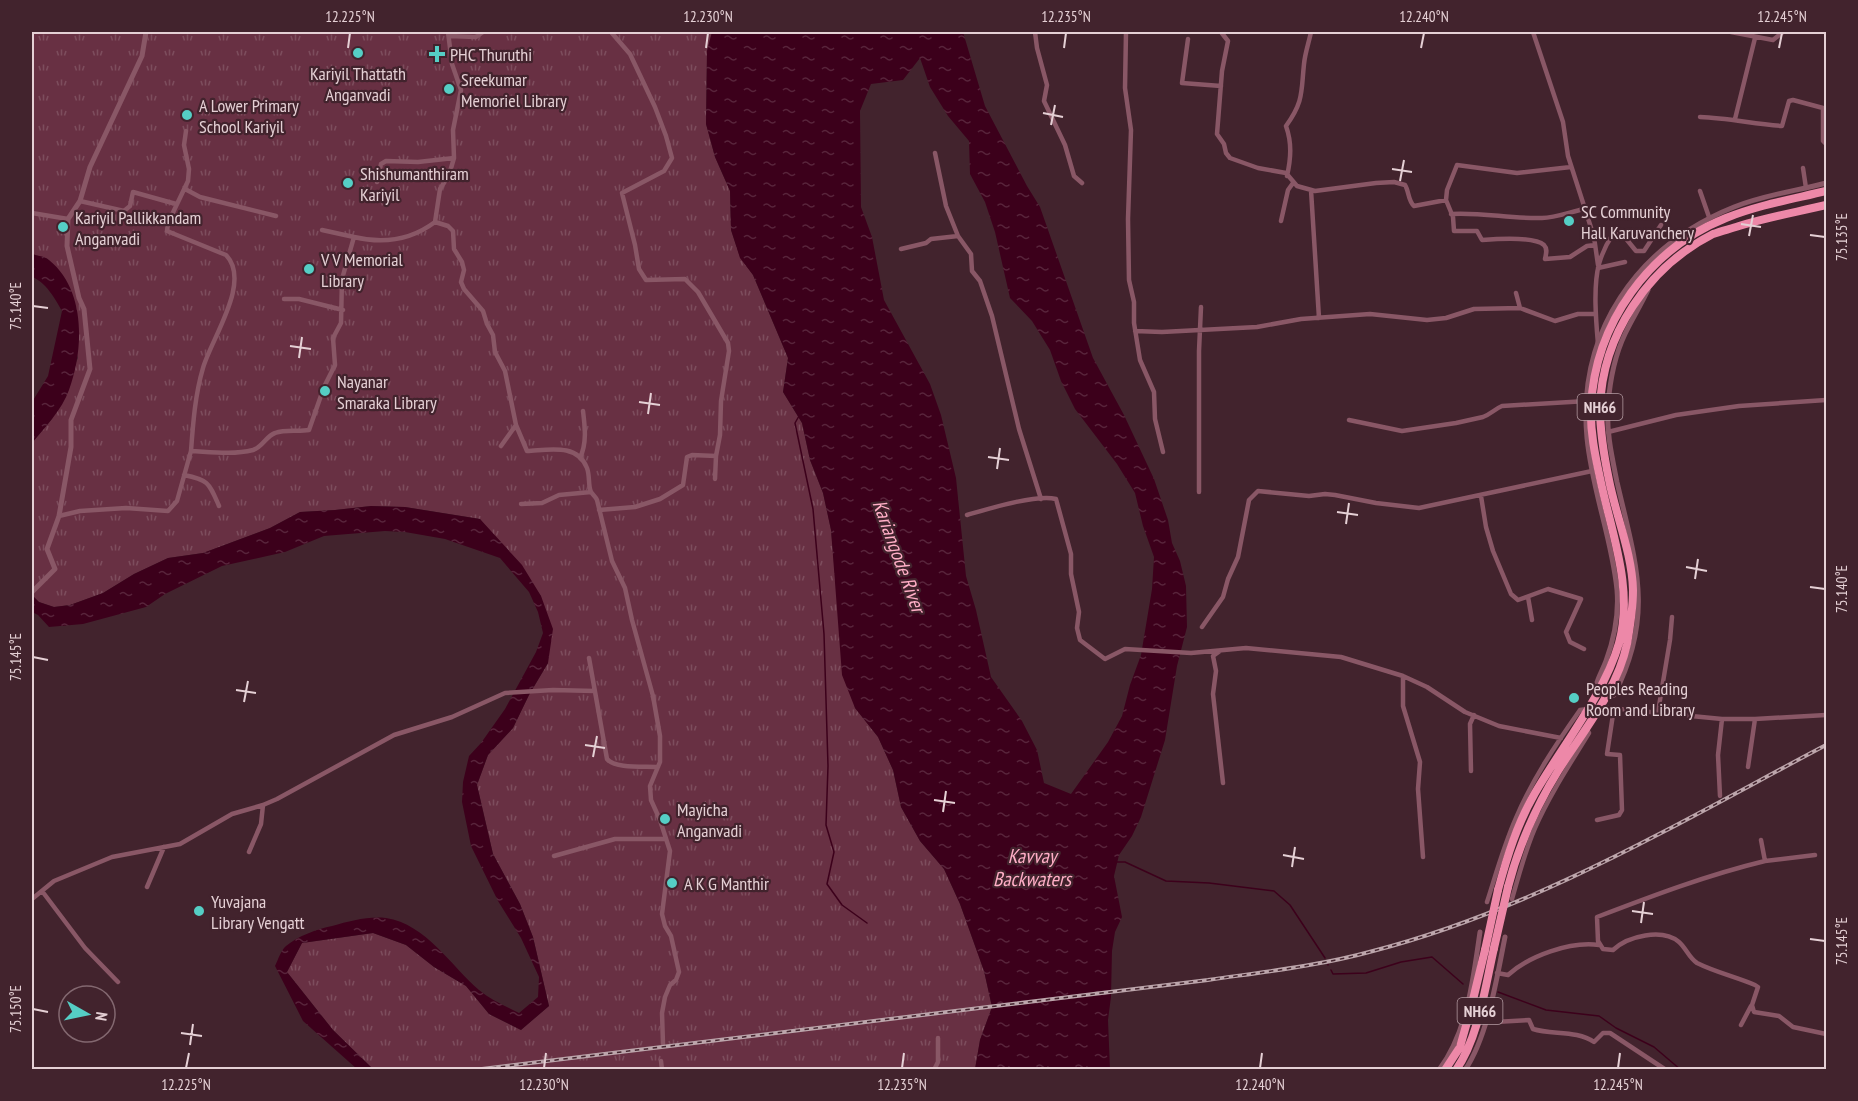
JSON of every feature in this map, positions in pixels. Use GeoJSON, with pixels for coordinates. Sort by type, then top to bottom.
{"type":"FeatureCollection","features":[{"type":"Feature","properties":{"kind":"highway","name":"NH66"},"geometry":{"type":"LineString","coordinates":[[1444,1070],[1460,1047],[1508,853],[1525,813],[1611,666],[1619,643],[1624,605],[1622,576],[1595,456],[1592,428],[1595,381],[1607,334],[1621,307],[1640,279],[1680,243],[1725,218],[1744,211],[1827,191]]}},
{"type":"Feature","properties":{"kind":"highway","name":"NH66"},"geometry":{"type":"LineString","coordinates":[[1456,1070],[1463,1059],[1479,1016],[1508,887],[1528,824],[1557,772],[1601,703],[1619,668],[1626,647],[1633,590],[1602,442],[1600,407],[1610,355],[1618,331],[1630,307],[1675,257],[1714,234],[1774,215],[1827,205]]}},
{"type":"Feature","properties":{"kind":"highway","name":"NH66"},"geometry":{"type":"LineString","coordinates":[[1586,728],[1587,709]]}},
{"type":"Feature","properties":{"kind":"street"},"geometry":{"type":"LineString","coordinates":[[32,592],[55,569],[47,549],[59,516],[71,447],[71,420],[90,369],[84,309],[79,298],[67,246],[68,219],[80,201],[90,167],[142,56],[146,32]]}},
{"type":"Feature","properties":{"kind":"street"},"geometry":{"type":"LineString","coordinates":[[435,222],[440,189],[449,175],[454,158],[453,130],[461,90],[452,64],[449,34],[476,37],[483,32]]}},
{"type":"Feature","properties":{"kind":"street"},"geometry":{"type":"LineString","coordinates":[[611,32],[630,54],[635,64],[655,106],[672,158],[664,171],[622,193],[639,269],[646,279],[685,279],[698,292],[728,343],[715,479]]}},
{"type":"Feature","properties":{"kind":"street"},"geometry":{"type":"LineString","coordinates":[[1035,32],[1047,85],[1044,101],[1065,145],[1074,176],[1082,183]]}},
{"type":"Feature","properties":{"kind":"street"},"geometry":{"type":"LineString","coordinates":[[1126,32],[1125,88],[1131,130],[1129,280],[1134,302],[1135,331],[1140,360],[1154,392],[1155,419],[1163,452]]}},
{"type":"Feature","properties":{"kind":"street"},"geometry":{"type":"LineString","coordinates":[[1221,32],[1228,41],[1217,134],[1230,158],[1258,168],[1286,173],[1293,183],[1311,190],[1331,190],[1394,182],[1405,185],[1414,206],[1446,200]]}},
{"type":"Feature","properties":{"kind":"street"},"geometry":{"type":"LineString","coordinates":[[1287,176],[1291,158],[1287,126],[1302,98],[1304,62],[1311,32]]}},
{"type":"Feature","properties":{"kind":"street"},"geometry":{"type":"LineString","coordinates":[[1533,32],[1563,122],[1571,167],[1595,245],[1598,267],[1595,314],[1598,344]]}},
{"type":"Feature","properties":{"kind":"street"},"geometry":{"type":"LineString","coordinates":[[1731,32],[1773,40],[1783,32]]}},
{"type":"Feature","properties":{"kind":"street"},"geometry":{"type":"LineString","coordinates":[[1735,119],[1755,38]]}},
{"type":"Feature","properties":{"kind":"street"},"geometry":{"type":"LineString","coordinates":[[1188,39],[1182,83],[1221,86]]}},
{"type":"Feature","properties":{"kind":"street"},"geometry":{"type":"LineString","coordinates":[[1700,117],[1735,119],[1748,123],[1782,126],[1789,101],[1793,100],[1823,108],[1822,141],[1827,144]]}},
{"type":"Feature","properties":{"kind":"street"},"geometry":{"type":"LineString","coordinates":[[59,516],[80,511],[126,508],[168,511],[177,501],[191,451],[194,414],[203,367],[222,324],[234,275],[231,260],[226,255],[167,231],[176,204],[185,189],[189,169],[184,145],[186,131]]}},
{"type":"Feature","properties":{"kind":"street"},"geometry":{"type":"LineString","coordinates":[[935,153],[946,206],[958,236],[971,254],[972,272],[980,281],[992,316],[1019,429],[1041,499]]}},
{"type":"Feature","properties":{"kind":"street"},"geometry":{"type":"LineString","coordinates":[[377,182],[381,164],[386,161],[418,162],[454,158]]}},
{"type":"Feature","properties":{"kind":"street"},"geometry":{"type":"LineString","coordinates":[[1571,167],[1517,173],[1457,165],[1447,190],[1446,200],[1454,231],[1477,231],[1482,240],[1531,240],[1544,245],[1547,250],[1545,259],[1570,257],[1587,246],[1595,245]]}},
{"type":"Feature","properties":{"kind":"street"},"geometry":{"type":"LineString","coordinates":[[1803,168],[1806,188]]}},
{"type":"Feature","properties":{"kind":"street"},"geometry":{"type":"LineString","coordinates":[[1281,221],[1288,190],[1293,183]]}},
{"type":"Feature","properties":{"kind":"street"},"geometry":{"type":"LineString","coordinates":[[1595,695],[1595,683],[1611,645],[1617,609],[1613,567],[1587,437],[1587,401],[1598,344],[1607,319],[1635,276],[1673,239],[1709,217],[1756,199],[1827,183]]}},
{"type":"Feature","properties":{"kind":"street"},"geometry":{"type":"LineString","coordinates":[[185,189],[200,197],[276,216]]}},
{"type":"Feature","properties":{"kind":"street"},"geometry":{"type":"LineString","coordinates":[[1311,190],[1319,318]]}},
{"type":"Feature","properties":{"kind":"street"},"geometry":{"type":"LineString","coordinates":[[1700,191],[1709,217]]}},
{"type":"Feature","properties":{"kind":"street"},"geometry":{"type":"LineString","coordinates":[[80,201],[124,211],[130,206],[133,192],[176,204]]}},
{"type":"Feature","properties":{"kind":"street"},"geometry":{"type":"LineString","coordinates":[[1451,214],[1476,213],[1489,216],[1544,219],[1584,209]]}},
{"type":"Feature","properties":{"kind":"street"},"geometry":{"type":"LineString","coordinates":[[32,213],[68,219]]}},
{"type":"Feature","properties":{"kind":"street"},"geometry":{"type":"LineString","coordinates":[[322,230],[354,237],[390,241],[407,237],[435,222],[448,226],[453,231],[454,249],[464,270],[461,282],[464,289],[483,311],[493,335],[495,352],[505,370],[516,425],[527,451],[565,450],[580,458],[587,467],[591,492],[596,497],[612,561],[625,588],[653,696],[660,736],[660,762],[650,786],[651,800],[670,851],[663,914],[679,972],[665,997],[662,1013],[663,1044]]}},
{"type":"Feature","properties":{"kind":"street"},"geometry":{"type":"LineString","coordinates":[[1598,267],[1613,234],[1623,235],[1636,251],[1644,250],[1661,225]]}},
{"type":"Feature","properties":{"kind":"street"},"geometry":{"type":"LineString","coordinates":[[901,249],[926,243],[931,239],[958,236]]}},
{"type":"Feature","properties":{"kind":"street"},"geometry":{"type":"LineString","coordinates":[[191,451],[254,450],[262,446],[274,433],[309,430],[324,387],[335,365],[333,338],[341,324],[342,279],[354,237]]}},
{"type":"Feature","properties":{"kind":"street"},"geometry":{"type":"LineString","coordinates":[[1598,267],[1624,262]]}},
{"type":"Feature","properties":{"kind":"street"},"geometry":{"type":"LineString","coordinates":[[1601,703],[1614,695],[1630,659],[1639,619],[1640,598],[1636,567],[1611,455],[1608,432],[1609,397],[1616,357],[1625,333],[1652,283]]}},
{"type":"Feature","properties":{"kind":"street"},"geometry":{"type":"LineString","coordinates":[[1516,293],[1520,308]]}},
{"type":"Feature","properties":{"kind":"street"},"geometry":{"type":"LineString","coordinates":[[284,300],[299,299],[343,310]]}},
{"type":"Feature","properties":{"kind":"street"},"geometry":{"type":"LineString","coordinates":[[1199,492],[1198,351],[1201,307]]}},
{"type":"Feature","properties":{"kind":"street"},"geometry":{"type":"LineString","coordinates":[[1135,331],[1162,332],[1257,327],[1301,319],[1370,314],[1427,320],[1446,318],[1474,309],[1520,308],[1556,321],[1578,314],[1595,314]]}},
{"type":"Feature","properties":{"kind":"street"},"geometry":{"type":"LineString","coordinates":[[1608,432],[1676,415],[1739,406],[1827,400]]}},
{"type":"Feature","properties":{"kind":"street"},"geometry":{"type":"LineString","coordinates":[[1349,420],[1402,431],[1417,430],[1483,417],[1492,414],[1502,406],[1587,401]]}},
{"type":"Feature","properties":{"kind":"street"},"geometry":{"type":"LineString","coordinates":[[580,458],[585,433],[584,411]]}},
{"type":"Feature","properties":{"kind":"street"},"geometry":{"type":"LineString","coordinates":[[501,446],[516,425]]}},
{"type":"Feature","properties":{"kind":"street"},"geometry":{"type":"LineString","coordinates":[[599,510],[635,507],[660,499],[683,485],[687,458],[692,455],[716,456]]}},
{"type":"Feature","properties":{"kind":"street"},"geometry":{"type":"LineString","coordinates":[[1202,627],[1223,597],[1238,557],[1250,500],[1258,491],[1309,496],[1335,495],[1419,508],[1592,471]]}},
{"type":"Feature","properties":{"kind":"street"},"geometry":{"type":"LineString","coordinates":[[184,475],[203,479],[210,487],[219,506]]}},
{"type":"Feature","properties":{"kind":"street"},"geometry":{"type":"LineString","coordinates":[[521,504],[542,504],[559,495],[591,492]]}},
{"type":"Feature","properties":{"kind":"street"},"geometry":{"type":"LineString","coordinates":[[1481,495],[1493,551],[1511,594],[1518,600],[1548,589],[1581,599],[1566,632],[1570,642],[1584,649]]}},
{"type":"Feature","properties":{"kind":"street"},"geometry":{"type":"LineString","coordinates":[[967,515],[1048,497],[1056,500],[1071,554],[1071,574],[1079,612],[1077,628],[1080,640],[1105,659],[1125,650],[1191,653],[1246,648],[1341,657],[1403,676],[1427,687],[1465,712],[1499,726],[1561,738]]}},
{"type":"Feature","properties":{"kind":"street"},"geometry":{"type":"LineString","coordinates":[[1528,597],[1532,620]]}},
{"type":"Feature","properties":{"kind":"street"},"geometry":{"type":"LineString","coordinates":[[1658,712],[1672,617]]}},
{"type":"Feature","properties":{"kind":"street"},"geometry":{"type":"LineString","coordinates":[[1220,651],[1213,656],[1216,671],[1213,694],[1223,783]]}},
{"type":"Feature","properties":{"kind":"street"},"geometry":{"type":"LineString","coordinates":[[589,658],[607,759],[610,763],[628,766],[658,767]]}},
{"type":"Feature","properties":{"kind":"street"},"geometry":{"type":"LineString","coordinates":[[1403,676],[1403,706],[1420,762],[1418,789],[1423,857]]}},
{"type":"Feature","properties":{"kind":"street"},"geometry":{"type":"LineString","coordinates":[[32,899],[54,881],[112,857],[180,844],[232,814],[277,799],[394,735],[452,717],[505,693],[595,691]]}},
{"type":"Feature","properties":{"kind":"street"},"geometry":{"type":"LineString","coordinates":[[1601,703],[1614,708],[1722,719],[1827,715]]}},
{"type":"Feature","properties":{"kind":"street"},"geometry":{"type":"LineString","coordinates":[[1597,820],[1619,815],[1622,810],[1620,755],[1607,754],[1614,708]]}},
{"type":"Feature","properties":{"kind":"street"},"geometry":{"type":"LineString","coordinates":[[1488,902],[1516,816],[1561,738],[1580,711],[1587,709]]}},
{"type":"Feature","properties":{"kind":"street"},"geometry":{"type":"LineString","coordinates":[[1471,771],[1470,724],[1474,715]]}},
{"type":"Feature","properties":{"kind":"street"},"geometry":{"type":"LineString","coordinates":[[1720,796],[1718,755],[1722,719]]}},
{"type":"Feature","properties":{"kind":"street"},"geometry":{"type":"LineString","coordinates":[[1748,767],[1755,719]]}},
{"type":"Feature","properties":{"kind":"street"},"geometry":{"type":"LineString","coordinates":[[1512,899],[1535,827],[1589,733],[1586,728]]}},
{"type":"Feature","properties":{"kind":"street"},"geometry":{"type":"LineString","coordinates":[[249,852],[261,824],[262,805]]}},
{"type":"Feature","properties":{"kind":"street"},"geometry":{"type":"LineString","coordinates":[[554,856],[615,839],[666,839]]}},
{"type":"Feature","properties":{"kind":"street"},"geometry":{"type":"LineString","coordinates":[[1761,840],[1765,861]]}},
{"type":"Feature","properties":{"kind":"street"},"geometry":{"type":"LineString","coordinates":[[147,887],[164,847]]}},
{"type":"Feature","properties":{"kind":"street"},"geometry":{"type":"LineString","coordinates":[[1597,944],[1597,917],[1736,868],[1765,861],[1815,855]]}},
{"type":"Feature","properties":{"kind":"street"},"geometry":{"type":"LineString","coordinates":[[42,891],[85,948],[118,982]]}},
{"type":"Feature","properties":{"kind":"street"},"geometry":{"type":"LineString","coordinates":[[1439,1070],[1454,1045],[1463,1022],[1473,979],[1480,932]]}},
{"type":"Feature","properties":{"kind":"street"},"geometry":{"type":"LineString","coordinates":[[1497,973],[1508,975],[1532,958],[1554,951],[1587,944],[1597,944],[1603,949],[1613,950],[1618,945],[1632,940],[1663,933],[1680,943],[1694,962],[1758,987],[1752,1005],[1740,1025]]}},
{"type":"Feature","properties":{"kind":"street"},"geometry":{"type":"LineString","coordinates":[[1465,1070],[1486,1019],[1506,937]]}},
{"type":"Feature","properties":{"kind":"street"},"geometry":{"type":"LineString","coordinates":[[1752,1005],[1754,1012],[1779,1016],[1792,1027],[1827,1034]]}},
{"type":"Feature","properties":{"kind":"street"},"geometry":{"type":"LineString","coordinates":[[1486,1019],[1495,1022],[1529,1020],[1533,1029],[1586,1036],[1594,1042],[1603,1033],[1610,1033],[1666,1070]]}},
{"type":"Feature","properties":{"kind":"street"},"geometry":{"type":"LineString","coordinates":[[934,1070],[938,1062],[938,1038]]}},
{"type":"Feature","properties":{"kind":"street"},"geometry":{"type":"LineString","coordinates":[[661,1061],[662,1070]]}},
{"type":"Feature","properties":{"kind":"green space"},"geometry":{"type":"Polygon","coordinates":[[[32,32],[712,32],[707,51],[706,124],[715,157],[730,191],[731,230],[740,257],[753,275],[788,358],[783,392],[802,423],[810,460],[823,493],[831,530],[841,640],[855,708],[878,737],[893,770],[901,807],[920,841],[944,869],[960,904],[984,971],[992,1007],[980,1040],[975,1069],[373,1069],[333,1030],[287,972],[302,943],[373,933],[406,945],[434,967],[466,986],[489,1014],[521,1030],[549,1006],[533,937],[520,904],[493,854],[477,785],[488,755],[513,728],[548,663],[541,596],[480,519],[405,507],[371,506],[300,512],[270,528],[203,553],[168,558],[134,574],[103,593],[70,605],[54,607],[39,602],[32,595],[32,443],[52,419],[78,358],[48,259],[32,254],[32,32]]]}},
{"type":"Feature","properties":{"kind":"water","name":"Kavvay Backwaters"},"geometry":{"type":"Polygon","coordinates":[[[712,32],[963,32],[985,106],[1040,207],[1093,358],[1124,415],[1154,479],[1186,586],[1187,627],[1177,666],[1165,740],[1141,817],[1119,855],[1114,876],[1122,917],[1115,932],[1112,951],[1108,1020],[1110,1069],[975,1069],[980,1040],[992,1007],[984,971],[960,904],[944,869],[920,841],[901,807],[893,770],[878,737],[855,708],[842,675],[831,530],[823,493],[810,460],[802,423],[783,392],[788,358],[753,275],[740,258],[731,230],[730,191],[715,157],[706,124],[707,51],[712,32]],[[920,58],[903,80],[871,84],[860,111],[861,207],[872,237],[884,300],[930,384],[941,415],[956,478],[966,576],[991,677],[1022,721],[1037,750],[1044,783],[1071,794],[1108,742],[1122,716],[1141,655],[1152,589],[1154,557],[1135,493],[1117,464],[1075,409],[1061,381],[1050,350],[1032,321],[1010,298],[995,232],[985,202],[970,174],[969,141],[948,116],[930,87],[920,58]]]}},
{"type":"Feature","properties":{"kind":"water"},"geometry":{"type":"Polygon","coordinates":[[[32,254],[49,260],[70,287],[76,304],[79,339],[74,374],[66,397],[53,418],[32,443],[32,402],[48,376],[62,311],[46,287],[32,277],[32,254]]]}},
{"type":"Feature","properties":{"kind":"water"},"geometry":{"type":"Polygon","coordinates":[[[371,506],[405,507],[480,519],[522,565],[541,596],[553,629],[548,663],[513,728],[488,755],[477,785],[493,854],[520,904],[533,937],[549,1006],[521,1030],[489,1014],[466,986],[434,967],[406,945],[373,933],[302,943],[287,972],[333,1030],[373,1069],[357,1069],[303,1021],[275,966],[284,948],[308,933],[366,918],[386,918],[413,928],[426,937],[479,990],[498,1003],[519,1013],[538,997],[539,977],[521,938],[498,901],[471,846],[462,802],[463,782],[469,756],[505,709],[536,652],[543,633],[538,612],[529,592],[500,558],[445,539],[385,531],[324,536],[285,552],[222,566],[165,594],[146,607],[83,624],[49,627],[32,612],[32,595],[39,602],[54,607],[70,605],[103,593],[134,574],[168,558],[203,553],[270,528],[300,512],[371,506]]]}},
{"type":"Feature","properties":{"kind":"waterway"},"geometry":{"type":"LineString","coordinates":[[799,416],[795,423],[813,509],[824,634],[828,766],[826,825],[834,852],[827,884],[842,905],[867,923]]}},
{"type":"Feature","properties":{"kind":"waterway"},"geometry":{"type":"LineString","coordinates":[[1115,862],[1125,862],[1166,881],[1209,883],[1274,891],[1290,905],[1325,958]]}},
{"type":"Feature","properties":{"kind":"waterway"},"geometry":{"type":"LineString","coordinates":[[1331,970],[1333,974],[1366,973],[1401,962],[1432,957],[1463,984]]}},
{"type":"Feature","properties":{"kind":"waterway"},"geometry":{"type":"LineString","coordinates":[[1498,992],[1546,1010],[1599,1016],[1616,1028],[1654,1047],[1681,1070]]}},
{"type":"Feature","properties":{"kind":"railway"},"geometry":{"type":"LineString","coordinates":[[474,1070],[1208,980],[1353,956],[1433,933],[1549,888],[1661,833],[1826,745]]}},
{"type":"Feature","properties":{"kind":"place","name":"Kariyil Thattath Anganvadi"},"geometry":{"type":"Point","coordinates":[358,53]}},
{"type":"Feature","properties":{"kind":"place","name":"PHC Thuruthi"},"geometry":{"type":"Point","coordinates":[437,54]}},
{"type":"Feature","properties":{"kind":"place","name":"Sreekumar Memoriel Library"},"geometry":{"type":"Point","coordinates":[449,89]}},
{"type":"Feature","properties":{"kind":"place","name":"A Lower Primary School Kariyil"},"geometry":{"type":"Point","coordinates":[187,115]}},
{"type":"Feature","properties":{"kind":"place","name":"Shishumanthiram Kariyil"},"geometry":{"type":"Point","coordinates":[348,183]}},
{"type":"Feature","properties":{"kind":"place","name":"SC Community Hall Karuvanchery"},"geometry":{"type":"Point","coordinates":[1569,221]}},
{"type":"Feature","properties":{"kind":"place","name":"Kariyil Pallikkandam Anganvadi"},"geometry":{"type":"Point","coordinates":[63,227]}},
{"type":"Feature","properties":{"kind":"place","name":"V V Memorial Library"},"geometry":{"type":"Point","coordinates":[309,269]}},
{"type":"Feature","properties":{"kind":"place","name":"Nayanar Smaraka Library"},"geometry":{"type":"Point","coordinates":[325,391]}},
{"type":"Feature","properties":{"kind":"place","name":"Peoples Reading Room and Library"},"geometry":{"type":"Point","coordinates":[1574,698]}},
{"type":"Feature","properties":{"kind":"place","name":"Mayicha Anganvadi"},"geometry":{"type":"Point","coordinates":[665,819]}},
{"type":"Feature","properties":{"kind":"place","name":"A K G Manthir"},"geometry":{"type":"Point","coordinates":[672,883]}},
{"type":"Feature","properties":{"kind":"place","name":"Yuvajana Library Vengatt"},"geometry":{"type":"Point","coordinates":[199,911]}},
{"type":"Feature","properties":{"kind":"water label","name":"Kariangode River"},"geometry":{"type":"Point","coordinates":[899,556]}}]}
